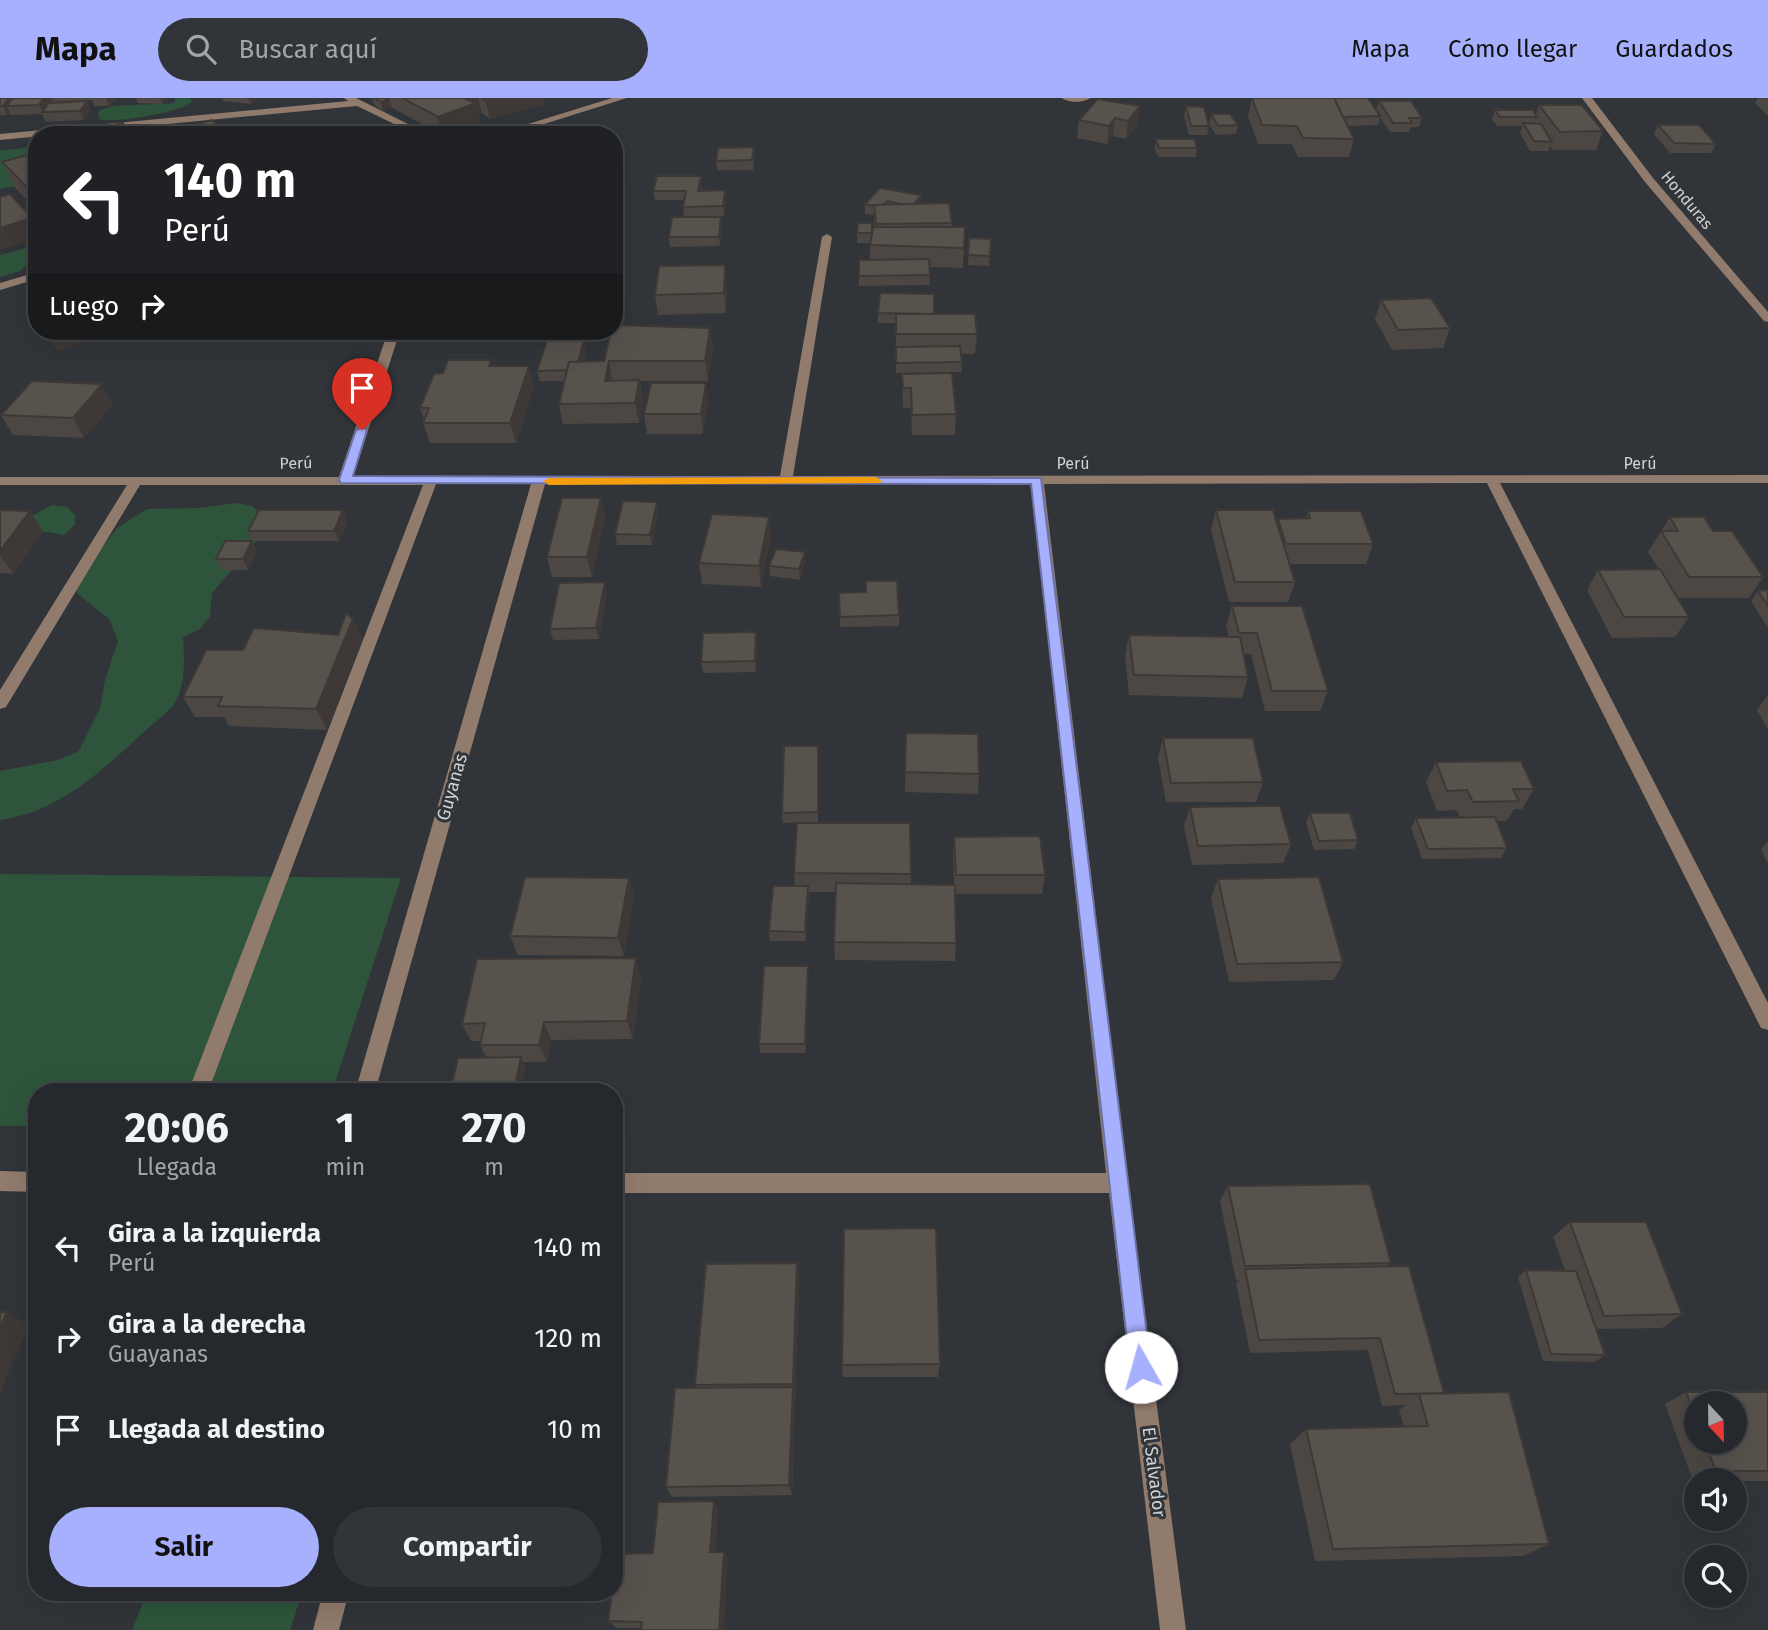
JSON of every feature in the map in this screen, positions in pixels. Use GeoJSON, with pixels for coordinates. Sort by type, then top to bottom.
{"type":"FeatureCollection","features":[{"type":"Feature","properties":{"kind":"street"},"geometry":{"type":"LineString","coordinates":[[528,126],[622,98]]}},
{"type":"Feature","properties":{"kind":"street"},"geometry":{"type":"LineString","coordinates":[[1067,98],[1085,98]]}},
{"type":"Feature","properties":{"kind":"street","name":"Honduras"},"geometry":{"type":"LineString","coordinates":[[1587,98],[1649,180],[1768,319]]}},
{"type":"Feature","properties":{"kind":"street"},"geometry":{"type":"LineString","coordinates":[[105,126],[353,100],[406,126]]}},
{"type":"Feature","properties":{"kind":"street"},"geometry":{"type":"LineString","coordinates":[[0,137],[28,134]]}},
{"type":"Feature","properties":{"kind":"street"},"geometry":{"type":"LineString","coordinates":[[786,481],[827,237]]}},
{"type":"Feature","properties":{"kind":"street"},"geometry":{"type":"LineString","coordinates":[[0,287],[28,278]]}},
{"type":"Feature","properties":{"kind":"street"},"geometry":{"type":"LineString","coordinates":[[345,480],[391,340]]}},
{"type":"Feature","properties":{"kind":"street","name":"Perú"},"geometry":{"type":"LineString","coordinates":[[0,481],[1768,479]]}},
{"type":"Feature","properties":{"kind":"street","name":"El Salvador"},"geometry":{"type":"LineString","coordinates":[[1037,480],[1118,1183],[1173,1630]]}},
{"type":"Feature","properties":{"kind":"street"},"geometry":{"type":"LineString","coordinates":[[201,1083],[430,481]]}},
{"type":"Feature","properties":{"kind":"street","name":"Guyanas"},"geometry":{"type":"LineString","coordinates":[[368,1083],[539,481]]}},
{"type":"Feature","properties":{"kind":"street"},"geometry":{"type":"LineString","coordinates":[[1492,481],[1768,1021]]}},
{"type":"Feature","properties":{"kind":"street"},"geometry":{"type":"LineString","coordinates":[[0,703],[135,482]]}},
{"type":"Feature","properties":{"kind":"street"},"geometry":{"type":"LineString","coordinates":[[0,1181],[28,1182]]}},
{"type":"Feature","properties":{"kind":"street"},"geometry":{"type":"LineString","coordinates":[[623,1184],[1118,1183]]}},
{"type":"Feature","properties":{"kind":"street"},"geometry":{"type":"LineString","coordinates":[[326,1630],[334,1601]]}},
{"type":"Feature","properties":{"kind":"green space"},"geometry":{"type":"Polygon","coordinates":[[[175,98],[190,98],[192,101],[176,109],[148,116],[118,120],[99,119],[98,112],[104,109],[175,103],[175,98]]]}},
{"type":"Feature","properties":{"kind":"green space"},"geometry":{"type":"Polygon","coordinates":[[[28,147],[28,184],[0,189],[0,151],[28,147]]]}},
{"type":"Feature","properties":{"kind":"green space"},"geometry":{"type":"Polygon","coordinates":[[[28,247],[28,264],[20,271],[0,277],[0,255],[28,247]]]}},
{"type":"Feature","properties":{"kind":"green space"},"geometry":{"type":"Polygon","coordinates":[[[237,503],[252,506],[261,513],[264,532],[212,593],[210,616],[200,629],[183,637],[183,678],[173,705],[113,760],[61,799],[22,815],[0,820],[0,771],[58,760],[79,751],[100,708],[105,680],[118,641],[109,619],[78,594],[74,584],[117,528],[147,509],[199,508],[237,503]]]}},
{"type":"Feature","properties":{"kind":"green space"},"geometry":{"type":"Polygon","coordinates":[[[52,505],[67,507],[75,515],[75,524],[64,535],[17,524],[52,505]]]}},
{"type":"Feature","properties":{"kind":"green space"},"geometry":{"type":"Polygon","coordinates":[[[0,874],[401,878],[335,1083],[28,1083],[28,1126],[0,1126],[0,874]]]}},
{"type":"Feature","properties":{"kind":"green space"},"geometry":{"type":"Polygon","coordinates":[[[143,1601],[299,1601],[290,1630],[132,1630],[143,1601]]]}},
{"type":"Feature","properties":{"kind":"building"},"geometry":{"type":"Polygon","coordinates":[[[0,98],[9,98],[0,106],[0,98]]]}},
{"type":"Feature","properties":{"kind":"building"},"geometry":{"type":"Polygon","coordinates":[[[13,98],[44,98],[39,105],[7,106],[13,98]]]}},
{"type":"Feature","properties":{"kind":"building"},"geometry":{"type":"Polygon","coordinates":[[[374,98],[389,98],[389,99],[381,102],[374,98]]]}},
{"type":"Feature","properties":{"kind":"building"},"geometry":{"type":"Polygon","coordinates":[[[402,98],[469,98],[466,99],[476,103],[438,117],[402,98]]]}},
{"type":"Feature","properties":{"kind":"building"},"geometry":{"type":"Polygon","coordinates":[[[1252,98],[1334,98],[1354,139],[1303,138],[1297,126],[1262,125],[1252,98]]]}},
{"type":"Feature","properties":{"kind":"building"},"geometry":{"type":"Polygon","coordinates":[[[1334,98],[1368,98],[1380,116],[1343,117],[1334,98]]]}},
{"type":"Feature","properties":{"kind":"building"},"geometry":{"type":"Polygon","coordinates":[[[1098,99],[1140,106],[1128,121],[1115,118],[1109,126],[1079,120],[1098,99]]]}},
{"type":"Feature","properties":{"kind":"building"},"geometry":{"type":"Polygon","coordinates":[[[87,101],[80,111],[42,112],[49,103],[87,101]]]}},
{"type":"Feature","properties":{"kind":"building"},"geometry":{"type":"Polygon","coordinates":[[[1379,101],[1411,101],[1422,118],[1409,118],[1412,123],[1393,123],[1379,101]]]}},
{"type":"Feature","properties":{"kind":"building"},"geometry":{"type":"Polygon","coordinates":[[[1539,105],[1582,105],[1603,131],[1560,132],[1539,105]]]}},
{"type":"Feature","properties":{"kind":"building"},"geometry":{"type":"Polygon","coordinates":[[[1186,106],[1204,107],[1209,126],[1191,126],[1186,106]]]}},
{"type":"Feature","properties":{"kind":"building"},"geometry":{"type":"Polygon","coordinates":[[[1495,110],[1533,110],[1537,117],[1500,117],[1495,110]]]}},
{"type":"Feature","properties":{"kind":"building"},"geometry":{"type":"Polygon","coordinates":[[[1211,114],[1230,114],[1238,125],[1218,126],[1211,114]]]}},
{"type":"Feature","properties":{"kind":"building"},"geometry":{"type":"Polygon","coordinates":[[[212,120],[219,126],[190,126],[212,120]]]}},
{"type":"Feature","properties":{"kind":"building"},"geometry":{"type":"Polygon","coordinates":[[[1523,123],[1541,124],[1552,142],[1534,141],[1523,123]]]}},
{"type":"Feature","properties":{"kind":"building"},"geometry":{"type":"Polygon","coordinates":[[[1658,125],[1699,125],[1716,144],[1674,143],[1658,125]]]}},
{"type":"Feature","properties":{"kind":"building"},"geometry":{"type":"Polygon","coordinates":[[[1156,139],[1194,139],[1197,148],[1159,148],[1156,139]]]}},
{"type":"Feature","properties":{"kind":"building"},"geometry":{"type":"Polygon","coordinates":[[[754,147],[752,160],[716,161],[718,148],[754,147]]]}},
{"type":"Feature","properties":{"kind":"building"},"geometry":{"type":"Polygon","coordinates":[[[28,155],[28,188],[2,162],[28,155]]]}},
{"type":"Feature","properties":{"kind":"building"},"geometry":{"type":"Polygon","coordinates":[[[657,176],[701,176],[698,191],[725,190],[723,206],[683,207],[686,191],[653,191],[657,176]]]}},
{"type":"Feature","properties":{"kind":"building"},"geometry":{"type":"Polygon","coordinates":[[[880,188],[921,195],[914,204],[887,201],[874,206],[865,204],[880,188]]]}},
{"type":"Feature","properties":{"kind":"building"},"geometry":{"type":"Polygon","coordinates":[[[10,194],[28,214],[28,219],[0,228],[0,197],[10,194]]]}},
{"type":"Feature","properties":{"kind":"building"},"geometry":{"type":"Polygon","coordinates":[[[949,203],[952,223],[876,224],[874,205],[949,203]]]}},
{"type":"Feature","properties":{"kind":"building"},"geometry":{"type":"Polygon","coordinates":[[[672,217],[721,217],[719,237],[669,237],[672,217]]]}},
{"type":"Feature","properties":{"kind":"building"},"geometry":{"type":"Polygon","coordinates":[[[858,223],[872,223],[872,233],[857,233],[858,223]]]}},
{"type":"Feature","properties":{"kind":"building"},"geometry":{"type":"Polygon","coordinates":[[[873,227],[965,227],[964,248],[870,245],[873,227]]]}},
{"type":"Feature","properties":{"kind":"building"},"geometry":{"type":"Polygon","coordinates":[[[969,238],[991,239],[990,256],[968,255],[969,238]]]}},
{"type":"Feature","properties":{"kind":"building"},"geometry":{"type":"Polygon","coordinates":[[[929,259],[930,275],[859,276],[859,260],[929,259]]]}},
{"type":"Feature","properties":{"kind":"building"},"geometry":{"type":"Polygon","coordinates":[[[725,265],[724,293],[655,295],[659,266],[725,265]]]}},
{"type":"Feature","properties":{"kind":"building"},"geometry":{"type":"Polygon","coordinates":[[[880,293],[934,294],[934,314],[878,313],[880,293]]]}},
{"type":"Feature","properties":{"kind":"building"},"geometry":{"type":"Polygon","coordinates":[[[1431,298],[1450,328],[1398,330],[1381,300],[1431,298]]]}},
{"type":"Feature","properties":{"kind":"building"},"geometry":{"type":"Polygon","coordinates":[[[896,314],[975,314],[977,334],[896,334],[896,314]]]}},
{"type":"Feature","properties":{"kind":"building"},"geometry":{"type":"Polygon","coordinates":[[[623,325],[710,328],[705,361],[609,361],[605,381],[639,380],[635,403],[559,404],[569,362],[604,361],[609,340],[623,340],[623,325]]]}},
{"type":"Feature","properties":{"kind":"building"},"geometry":{"type":"Polygon","coordinates":[[[547,340],[584,340],[578,362],[569,362],[567,370],[537,371],[547,340]]]}},
{"type":"Feature","properties":{"kind":"building"},"geometry":{"type":"Polygon","coordinates":[[[960,346],[962,362],[896,363],[896,347],[960,346]]]}},
{"type":"Feature","properties":{"kind":"building"},"geometry":{"type":"Polygon","coordinates":[[[448,360],[491,360],[489,366],[529,366],[510,423],[423,423],[429,408],[420,408],[434,374],[443,373],[448,360]]]}},
{"type":"Feature","properties":{"kind":"building"},"geometry":{"type":"Polygon","coordinates":[[[952,373],[956,414],[912,415],[911,388],[903,388],[902,374],[952,373]]]}},
{"type":"Feature","properties":{"kind":"building"},"geometry":{"type":"Polygon","coordinates":[[[32,381],[102,384],[73,418],[1,415],[32,381]]]}},
{"type":"Feature","properties":{"kind":"building"},"geometry":{"type":"Polygon","coordinates":[[[651,383],[706,383],[701,414],[644,414],[651,383]]]}},
{"type":"Feature","properties":{"kind":"building"},"geometry":{"type":"Polygon","coordinates":[[[562,498],[601,498],[587,557],[547,557],[562,498]]]}},
{"type":"Feature","properties":{"kind":"building"},"geometry":{"type":"Polygon","coordinates":[[[623,501],[657,502],[650,535],[615,534],[623,501]]]}},
{"type":"Feature","properties":{"kind":"building"},"geometry":{"type":"Polygon","coordinates":[[[0,510],[30,511],[0,551],[0,510]]]}},
{"type":"Feature","properties":{"kind":"building"},"geometry":{"type":"Polygon","coordinates":[[[259,510],[343,510],[334,531],[248,531],[259,510]]]}},
{"type":"Feature","properties":{"kind":"building"},"geometry":{"type":"Polygon","coordinates":[[[1216,510],[1273,510],[1295,582],[1235,582],[1216,510]]]}},
{"type":"Feature","properties":{"kind":"building"},"geometry":{"type":"Polygon","coordinates":[[[1308,511],[1361,511],[1373,544],[1286,544],[1278,519],[1310,518],[1308,511]]]}},
{"type":"Feature","properties":{"kind":"building"},"geometry":{"type":"Polygon","coordinates":[[[712,514],[769,517],[759,566],[699,563],[712,514]]]}},
{"type":"Feature","properties":{"kind":"building"},"geometry":{"type":"Polygon","coordinates":[[[1670,517],[1704,517],[1713,531],[1732,531],[1763,577],[1689,577],[1661,531],[1678,531],[1670,517]]]}},
{"type":"Feature","properties":{"kind":"building"},"geometry":{"type":"Polygon","coordinates":[[[225,541],[252,541],[243,559],[216,559],[225,541]]]}},
{"type":"Feature","properties":{"kind":"building"},"geometry":{"type":"Polygon","coordinates":[[[776,549],[805,552],[799,569],[769,566],[776,549]]]}},
{"type":"Feature","properties":{"kind":"building"},"geometry":{"type":"Polygon","coordinates":[[[1660,569],[1689,617],[1624,617],[1598,570],[1660,569]]]}},
{"type":"Feature","properties":{"kind":"building"},"geometry":{"type":"Polygon","coordinates":[[[866,581],[897,581],[899,615],[840,617],[839,593],[866,592],[866,581]]]}},
{"type":"Feature","properties":{"kind":"building"},"geometry":{"type":"Polygon","coordinates":[[[605,582],[596,628],[550,629],[559,583],[605,582]]]}},
{"type":"Feature","properties":{"kind":"building"},"geometry":{"type":"Polygon","coordinates":[[[1768,590],[1768,606],[1758,591],[1768,590]]]}},
{"type":"Feature","properties":{"kind":"building"},"geometry":{"type":"Polygon","coordinates":[[[1232,606],[1302,606],[1328,691],[1272,691],[1257,633],[1239,633],[1232,606]]]}},
{"type":"Feature","properties":{"kind":"building"},"geometry":{"type":"Polygon","coordinates":[[[346,613],[353,619],[316,709],[218,706],[222,697],[183,697],[206,650],[243,650],[254,628],[338,635],[346,613]]]}},
{"type":"Feature","properties":{"kind":"building"},"geometry":{"type":"Polygon","coordinates":[[[756,632],[755,661],[701,662],[703,633],[756,632]]]}},
{"type":"Feature","properties":{"kind":"building"},"geometry":{"type":"Polygon","coordinates":[[[1129,635],[1240,637],[1248,677],[1134,675],[1129,635]]]}},
{"type":"Feature","properties":{"kind":"building"},"geometry":{"type":"Polygon","coordinates":[[[906,733],[978,734],[979,774],[905,772],[906,733]]]}},
{"type":"Feature","properties":{"kind":"building"},"geometry":{"type":"Polygon","coordinates":[[[1163,738],[1253,738],[1263,782],[1171,783],[1163,738]]]}},
{"type":"Feature","properties":{"kind":"building"},"geometry":{"type":"Polygon","coordinates":[[[784,746],[818,746],[818,812],[782,813],[784,746]]]}},
{"type":"Feature","properties":{"kind":"building"},"geometry":{"type":"Polygon","coordinates":[[[1521,761],[1534,789],[1513,789],[1519,801],[1473,802],[1467,790],[1447,791],[1436,762],[1521,761]]]}},
{"type":"Feature","properties":{"kind":"building"},"geometry":{"type":"Polygon","coordinates":[[[1280,806],[1291,844],[1198,846],[1190,807],[1280,806]]]}},
{"type":"Feature","properties":{"kind":"building"},"geometry":{"type":"Polygon","coordinates":[[[1310,813],[1350,813],[1358,840],[1319,841],[1310,813]]]}},
{"type":"Feature","properties":{"kind":"building"},"geometry":{"type":"Polygon","coordinates":[[[1495,817],[1507,848],[1428,849],[1416,818],[1495,817]]]}},
{"type":"Feature","properties":{"kind":"building"},"geometry":{"type":"Polygon","coordinates":[[[797,823],[910,823],[911,874],[794,873],[797,823]]]}},
{"type":"Feature","properties":{"kind":"building"},"geometry":{"type":"Polygon","coordinates":[[[1040,836],[1045,875],[956,875],[954,837],[1040,836]]]}},
{"type":"Feature","properties":{"kind":"building"},"geometry":{"type":"Polygon","coordinates":[[[525,877],[629,878],[618,938],[510,936],[525,877]]]}},
{"type":"Feature","properties":{"kind":"building"},"geometry":{"type":"Polygon","coordinates":[[[1319,877],[1343,962],[1237,964],[1218,879],[1319,877]]]}},
{"type":"Feature","properties":{"kind":"building"},"geometry":{"type":"Polygon","coordinates":[[[836,883],[955,885],[956,943],[834,942],[836,883]]]}},
{"type":"Feature","properties":{"kind":"building"},"geometry":{"type":"Polygon","coordinates":[[[773,886],[808,886],[805,932],[769,931],[773,886]]]}},
{"type":"Feature","properties":{"kind":"building"},"geometry":{"type":"Polygon","coordinates":[[[636,958],[627,1021],[544,1022],[539,1045],[480,1045],[485,1023],[462,1024],[477,959],[636,958]]]}},
{"type":"Feature","properties":{"kind":"building"},"geometry":{"type":"Polygon","coordinates":[[[764,966],[808,966],[805,1044],[759,1044],[764,966]]]}},
{"type":"Feature","properties":{"kind":"building"},"geometry":{"type":"Polygon","coordinates":[[[521,1057],[516,1083],[452,1083],[458,1058],[521,1057]]]}},
{"type":"Feature","properties":{"kind":"building"},"geometry":{"type":"Polygon","coordinates":[[[1370,1184],[1391,1263],[1245,1266],[1228,1186],[1370,1184]]]}},
{"type":"Feature","properties":{"kind":"building"},"geometry":{"type":"Polygon","coordinates":[[[1570,1222],[1646,1222],[1682,1314],[1604,1316],[1570,1222]]]}},
{"type":"Feature","properties":{"kind":"building"},"geometry":{"type":"Polygon","coordinates":[[[936,1228],[940,1364],[842,1365],[844,1229],[936,1228]]]}},
{"type":"Feature","properties":{"kind":"building"},"geometry":{"type":"Polygon","coordinates":[[[797,1263],[793,1384],[695,1385],[706,1264],[797,1263]]]}},
{"type":"Feature","properties":{"kind":"building"},"geometry":{"type":"Polygon","coordinates":[[[1409,1266],[1444,1393],[1395,1394],[1380,1338],[1259,1340],[1245,1269],[1409,1266]]]}},
{"type":"Feature","properties":{"kind":"building"},"geometry":{"type":"Polygon","coordinates":[[[1526,1270],[1576,1271],[1605,1355],[1551,1354],[1526,1270]]]}},
{"type":"Feature","properties":{"kind":"building"},"geometry":{"type":"Polygon","coordinates":[[[0,1312],[7,1312],[0,1328],[0,1312]]]}},
{"type":"Feature","properties":{"kind":"building"},"geometry":{"type":"Polygon","coordinates":[[[793,1387],[789,1485],[666,1487],[675,1388],[793,1387]]]}},
{"type":"Feature","properties":{"kind":"building"},"geometry":{"type":"Polygon","coordinates":[[[1509,1392],[1549,1544],[1333,1549],[1306,1429],[1428,1426],[1419,1394],[1509,1392]]]}},
{"type":"Feature","properties":{"kind":"building"},"geometry":{"type":"Polygon","coordinates":[[[1747,1392],[1768,1392],[1768,1471],[1715,1468],[1709,1454],[1747,1454],[1747,1392]]]}},
{"type":"Feature","properties":{"kind":"building"},"geometry":{"type":"Polygon","coordinates":[[[714,1501],[710,1552],[724,1552],[719,1630],[641,1630],[642,1622],[608,1621],[611,1601],[623,1601],[623,1554],[653,1553],[658,1502],[714,1501]]]}},
{"type":"Feature","properties":{"kind":"slow traffic"},"geometry":{"type":"LineString","coordinates":[[549,481],[876,481]]}},
{"type":"Feature","properties":{"kind":"route"},"geometry":{"type":"LineString","coordinates":[[362,430],[345,480],[1037,480],[1141,1367]]}}]}
